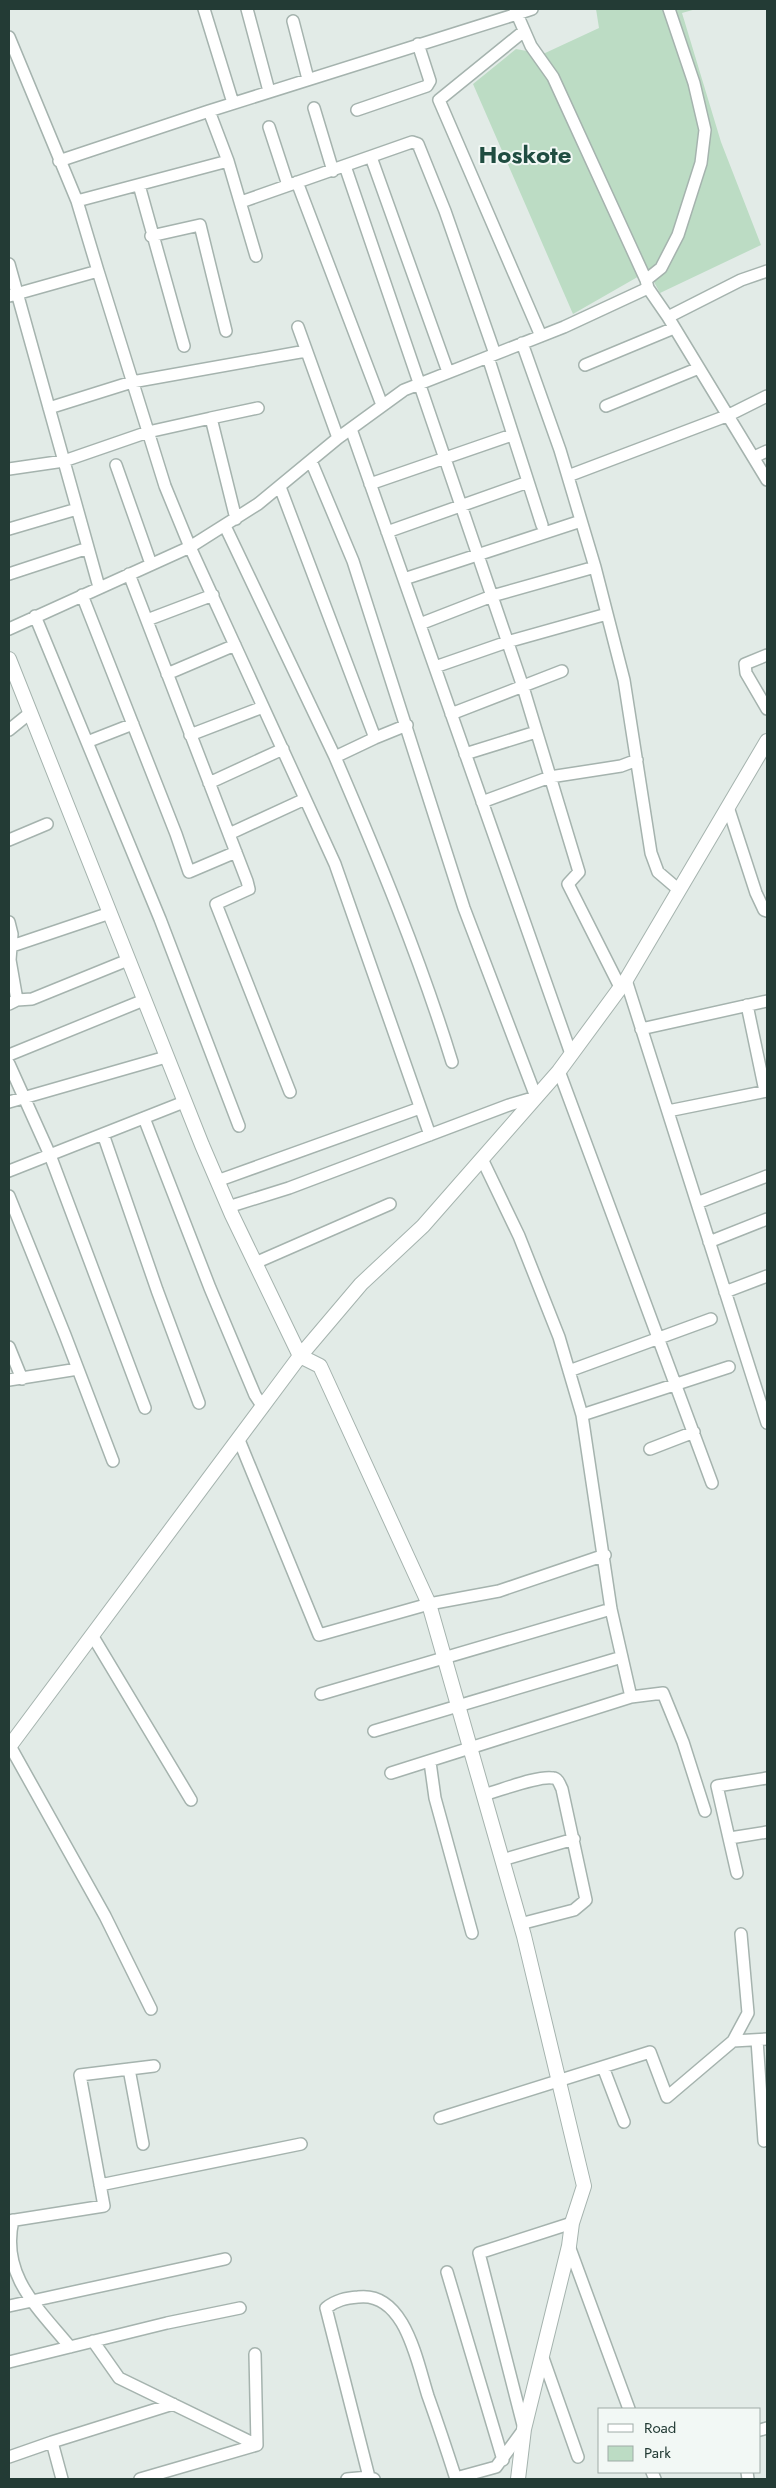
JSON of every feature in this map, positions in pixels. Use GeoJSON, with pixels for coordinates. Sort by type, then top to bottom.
{"type":"FeatureCollection","features":[{"type":"Feature","properties":{"kind":"street"},"geometry":{"type":"LineString","coordinates":[[204,9],[233,103]]}},
{"type":"Feature","properties":{"kind":"street"},"geometry":{"type":"LineString","coordinates":[[247,9],[269,91]]}},
{"type":"Feature","properties":{"kind":"street"},"geometry":{"type":"LineString","coordinates":[[60,160],[516,11],[532,9]]}},
{"type":"Feature","properties":{"kind":"street"},"geometry":{"type":"LineString","coordinates":[[9,629],[190,547],[225,526],[280,487],[338,438],[404,390],[541,336],[647,284],[661,268],[678,235],[701,163],[705,130],[694,83],[670,9]]}},
{"type":"Feature","properties":{"kind":"street"},"geometry":{"type":"LineString","coordinates":[[516,11],[531,46],[553,77],[647,284],[729,415],[767,480]]}},
{"type":"Feature","properties":{"kind":"street"},"geometry":{"type":"LineString","coordinates":[[293,21],[308,79]]}},
{"type":"Feature","properties":{"kind":"street"},"geometry":{"type":"LineString","coordinates":[[524,31],[439,100],[541,336]]}},
{"type":"Feature","properties":{"kind":"street"},"geometry":{"type":"LineString","coordinates":[[9,37],[77,201],[165,486],[190,547],[335,864],[430,1135]]}},
{"type":"Feature","properties":{"kind":"street"},"geometry":{"type":"LineString","coordinates":[[357,110],[427,86],[430,81],[418,44]]}},
{"type":"Feature","properties":{"kind":"street"},"geometry":{"type":"LineString","coordinates":[[314,108],[333,171]]}},
{"type":"Feature","properties":{"kind":"street"},"geometry":{"type":"LineString","coordinates":[[209,111],[228,161],[256,256]]}},
{"type":"Feature","properties":{"kind":"street"},"geometry":{"type":"LineString","coordinates":[[270,128],[382,405]]}},
{"type":"Feature","properties":{"kind":"street"},"geometry":{"type":"LineString","coordinates":[[241,202],[412,142],[418,144],[445,211],[492,356],[512,435],[542,524]]}},
{"type":"Feature","properties":{"kind":"street"},"geometry":{"type":"LineString","coordinates":[[371,157],[448,372]]}},
{"type":"Feature","properties":{"kind":"street"},"geometry":{"type":"LineString","coordinates":[[77,201],[228,161]]}},
{"type":"Feature","properties":{"kind":"street"},"geometry":{"type":"LineString","coordinates":[[345,166],[421,382],[523,687],[579,872],[568,884],[623,983],[641,1028],[767,1423]]}},
{"type":"Feature","properties":{"kind":"street"},"geometry":{"type":"LineString","coordinates":[[139,185],[151,236],[184,346]]}},
{"type":"Feature","properties":{"kind":"street"},"geometry":{"type":"LineString","coordinates":[[151,236],[200,225],[226,331]]}},
{"type":"Feature","properties":{"kind":"street"},"geometry":{"type":"LineString","coordinates":[[9,264],[13,295],[49,408],[99,588]]}},
{"type":"Feature","properties":{"kind":"street"},"geometry":{"type":"LineString","coordinates":[[13,295],[98,271]]}},
{"type":"Feature","properties":{"kind":"street"},"geometry":{"type":"LineString","coordinates":[[668,317],[741,280],[767,271]]}},
{"type":"Feature","properties":{"kind":"street"},"geometry":{"type":"LineString","coordinates":[[298,327],[338,438]]}},
{"type":"Feature","properties":{"kind":"street"},"geometry":{"type":"LineString","coordinates":[[585,365],[674,328]]}},
{"type":"Feature","properties":{"kind":"street"},"geometry":{"type":"LineString","coordinates":[[522,343],[568,476],[595,567],[624,680],[651,854],[658,872],[679,890]]}},
{"type":"Feature","properties":{"kind":"street"},"geometry":{"type":"LineString","coordinates":[[49,408],[132,382],[306,350]]}},
{"type":"Feature","properties":{"kind":"street"},"geometry":{"type":"LineString","coordinates":[[606,406],[699,368]]}},
{"type":"Feature","properties":{"kind":"street"},"geometry":{"type":"LineString","coordinates":[[568,476],[729,415],[767,396]]}},
{"type":"Feature","properties":{"kind":"street"},"geometry":{"type":"LineString","coordinates":[[9,469],[64,461],[148,432],[258,408]]}},
{"type":"Feature","properties":{"kind":"street"},"geometry":{"type":"LineString","coordinates":[[211,418],[236,519]]}},
{"type":"Feature","properties":{"kind":"street"},"geometry":{"type":"LineString","coordinates":[[351,429],[571,1054]]}},
{"type":"Feature","properties":{"kind":"street"},"geometry":{"type":"LineString","coordinates":[[370,484],[512,435]]}},
{"type":"Feature","properties":{"kind":"street"},"geometry":{"type":"LineString","coordinates":[[754,457],[767,451]]}},
{"type":"Feature","properties":{"kind":"street"},"geometry":{"type":"LineString","coordinates":[[311,461],[353,561],[464,908],[536,1097]]}},
{"type":"Feature","properties":{"kind":"street"},"geometry":{"type":"LineString","coordinates":[[116,466],[151,564]]}},
{"type":"Feature","properties":{"kind":"street"},"geometry":{"type":"LineString","coordinates":[[387,532],[461,504],[528,482]]}},
{"type":"Feature","properties":{"kind":"street"},"geometry":{"type":"LineString","coordinates":[[280,487],[375,738]]}},
{"type":"Feature","properties":{"kind":"street"},"geometry":{"type":"LineString","coordinates":[[9,529],[77,509]]}},
{"type":"Feature","properties":{"kind":"street"},"geometry":{"type":"LineString","coordinates":[[404,579],[581,521]]}},
{"type":"Feature","properties":{"kind":"street"},"geometry":{"type":"LineString","coordinates":[[225,526],[335,757],[400,911],[433,1001],[452,1062]]}},
{"type":"Feature","properties":{"kind":"street"},"geometry":{"type":"LineString","coordinates":[[9,574],[88,548]]}},
{"type":"Feature","properties":{"kind":"street"},"geometry":{"type":"LineString","coordinates":[[420,624],[492,596],[595,567]]}},
{"type":"Feature","properties":{"kind":"street"},"geometry":{"type":"LineString","coordinates":[[129,574],[249,889],[216,904],[290,1092]]}},
{"type":"Feature","properties":{"kind":"street"},"geometry":{"type":"LineString","coordinates":[[82,595],[189,872],[236,852]]}},
{"type":"Feature","properties":{"kind":"street"},"geometry":{"type":"LineString","coordinates":[[146,620],[212,595]]}},
{"type":"Feature","properties":{"kind":"street"},"geometry":{"type":"LineString","coordinates":[[435,667],[508,642],[607,614]]}},
{"type":"Feature","properties":{"kind":"street"},"geometry":{"type":"LineString","coordinates":[[36,616],[160,919],[239,1126]]}},
{"type":"Feature","properties":{"kind":"street"},"geometry":{"type":"LineString","coordinates":[[167,674],[236,645]]}},
{"type":"Feature","properties":{"kind":"street"},"geometry":{"type":"LineString","coordinates":[[767,654],[745,664],[746,672],[767,708]]}},
{"type":"Feature","properties":{"kind":"street"},"geometry":{"type":"LineString","coordinates":[[9,658],[166,1057],[228,1207],[300,1356],[320,1366],[429,1604],[520,1924],[584,2186],[572,2222],[569,2246],[524,2429],[518,2479]]}},
{"type":"Feature","properties":{"kind":"street"},"geometry":{"type":"LineString","coordinates":[[451,714],[562,671]]}},
{"type":"Feature","properties":{"kind":"street"},"geometry":{"type":"LineString","coordinates":[[190,735],[263,707]]}},
{"type":"Feature","properties":{"kind":"street"},"geometry":{"type":"LineString","coordinates":[[9,730],[30,713]]}},
{"type":"Feature","properties":{"kind":"street"},"geometry":{"type":"LineString","coordinates":[[87,742],[133,724]]}},
{"type":"Feature","properties":{"kind":"street"},"geometry":{"type":"LineString","coordinates":[[335,757],[406,725]]}},
{"type":"Feature","properties":{"kind":"street"},"geometry":{"type":"LineString","coordinates":[[466,754],[536,732]]}},
{"type":"Feature","properties":{"kind":"street"},"geometry":{"type":"LineString","coordinates":[[151,2008],[106,1916],[9,1747],[300,1356],[361,1284],[423,1226],[559,1071],[623,983],[767,741]]}},
{"type":"Feature","properties":{"kind":"street"},"geometry":{"type":"LineString","coordinates":[[209,783],[283,749]]}},
{"type":"Feature","properties":{"kind":"street"},"geometry":{"type":"LineString","coordinates":[[482,802],[550,777],[621,766],[637,760]]}},
{"type":"Feature","properties":{"kind":"street"},"geometry":{"type":"LineString","coordinates":[[229,834],[305,799]]}},
{"type":"Feature","properties":{"kind":"street"},"geometry":{"type":"LineString","coordinates":[[728,807],[756,892],[764,910],[767,911]]}},
{"type":"Feature","properties":{"kind":"street"},"geometry":{"type":"LineString","coordinates":[[9,840],[47,824]]}},
{"type":"Feature","properties":{"kind":"street"},"geometry":{"type":"LineString","coordinates":[[10,947],[110,913]]}},
{"type":"Feature","properties":{"kind":"street"},"geometry":{"type":"LineString","coordinates":[[9,922],[12,934],[10,960],[13,1002],[32,999],[128,960]]}},
{"type":"Feature","properties":{"kind":"street"},"geometry":{"type":"LineString","coordinates":[[9,1056],[144,1000]]}},
{"type":"Feature","properties":{"kind":"street"},"geometry":{"type":"LineString","coordinates":[[641,1028],[767,1001]]}},
{"type":"Feature","properties":{"kind":"street"},"geometry":{"type":"LineString","coordinates":[[668,1112],[766,1091],[747,1005]]}},
{"type":"Feature","properties":{"kind":"street"},"geometry":{"type":"LineString","coordinates":[[9,1102],[166,1057]]}},
{"type":"Feature","properties":{"kind":"street"},"geometry":{"type":"LineString","coordinates":[[9,1064],[50,1155],[145,1408]]}},
{"type":"Feature","properties":{"kind":"street"},"geometry":{"type":"LineString","coordinates":[[559,1071],[712,1483]]}},
{"type":"Feature","properties":{"kind":"street"},"geometry":{"type":"LineString","coordinates":[[228,1207],[289,1188],[509,1105],[536,1097]]}},
{"type":"Feature","properties":{"kind":"street"},"geometry":{"type":"LineString","coordinates":[[9,1171],[184,1102]]}},
{"type":"Feature","properties":{"kind":"street"},"geometry":{"type":"LineString","coordinates":[[217,1181],[420,1108]]}},
{"type":"Feature","properties":{"kind":"street"},"geometry":{"type":"LineString","coordinates":[[144,1118],[210,1288],[255,1395],[263,1407]]}},
{"type":"Feature","properties":{"kind":"street"},"geometry":{"type":"LineString","coordinates":[[103,1134],[157,1290],[199,1403]]}},
{"type":"Feature","properties":{"kind":"street"},"geometry":{"type":"LineString","coordinates":[[482,1159],[519,1236],[559,1337],[582,1415],[612,1609],[631,1697]]}},
{"type":"Feature","properties":{"kind":"street"},"geometry":{"type":"LineString","coordinates":[[697,1203],[767,1176]]}},
{"type":"Feature","properties":{"kind":"street"},"geometry":{"type":"LineString","coordinates":[[9,1196],[14,1224],[78,1370],[113,1461]]}},
{"type":"Feature","properties":{"kind":"street"},"geometry":{"type":"LineString","coordinates":[[255,1263],[390,1204]]}},
{"type":"Feature","properties":{"kind":"street"},"geometry":{"type":"LineString","coordinates":[[709,1242],[767,1219]]}},
{"type":"Feature","properties":{"kind":"street"},"geometry":{"type":"LineString","coordinates":[[726,1292],[767,1276]]}},
{"type":"Feature","properties":{"kind":"street"},"geometry":{"type":"LineString","coordinates":[[569,1371],[711,1319]]}},
{"type":"Feature","properties":{"kind":"street"},"geometry":{"type":"LineString","coordinates":[[9,1347],[22,1379]]}},
{"type":"Feature","properties":{"kind":"street"},"geometry":{"type":"LineString","coordinates":[[582,1415],[676,1386],[729,1366]]}},
{"type":"Feature","properties":{"kind":"street"},"geometry":{"type":"LineString","coordinates":[[9,1380],[78,1370]]}},
{"type":"Feature","properties":{"kind":"street"},"geometry":{"type":"LineString","coordinates":[[650,1449],[694,1432]]}},
{"type":"Feature","properties":{"kind":"street"},"geometry":{"type":"LineString","coordinates":[[239,1440],[319,1635],[429,1604],[499,1590],[604,1555]]}},
{"type":"Feature","properties":{"kind":"street"},"geometry":{"type":"LineString","coordinates":[[321,1694],[612,1609]]}},
{"type":"Feature","properties":{"kind":"street"},"geometry":{"type":"LineString","coordinates":[[92,1635],[191,1800]]}},
{"type":"Feature","properties":{"kind":"street"},"geometry":{"type":"LineString","coordinates":[[374,1731],[622,1657]]}},
{"type":"Feature","properties":{"kind":"street"},"geometry":{"type":"LineString","coordinates":[[391,1773],[631,1697],[663,1693],[683,1742],[705,1811]]}},
{"type":"Feature","properties":{"kind":"street"},"geometry":{"type":"LineString","coordinates":[[430,1762],[435,1798],[472,1933]]}},
{"type":"Feature","properties":{"kind":"street"},"geometry":{"type":"LineString","coordinates":[[483,1794],[552,1777],[557,1780],[562,1789],[586,1900],[574,1910],[520,1924]]}},
{"type":"Feature","properties":{"kind":"street"},"geometry":{"type":"LineString","coordinates":[[737,1872],[717,1786],[767,1778]]}},
{"type":"Feature","properties":{"kind":"street"},"geometry":{"type":"LineString","coordinates":[[730,1838],[767,1832]]}},
{"type":"Feature","properties":{"kind":"street"},"geometry":{"type":"LineString","coordinates":[[502,1860],[574,1839]]}},
{"type":"Feature","properties":{"kind":"street"},"geometry":{"type":"LineString","coordinates":[[440,2118],[650,2052],[667,2097],[733,2040],[748,2013],[741,1934]]}},
{"type":"Feature","properties":{"kind":"street"},"geometry":{"type":"LineString","coordinates":[[733,2040],[762,2040],[764,2141]]}},
{"type":"Feature","properties":{"kind":"street"},"geometry":{"type":"LineString","coordinates":[[70,2347],[23,2292],[13,2269],[10,2247],[11,2220],[104,2206],[80,2075],[154,2066]]}},
{"type":"Feature","properties":{"kind":"street"},"geometry":{"type":"LineString","coordinates":[[603,2067],[624,2122]]}},
{"type":"Feature","properties":{"kind":"street"},"geometry":{"type":"LineString","coordinates":[[130,2069],[143,2144]]}},
{"type":"Feature","properties":{"kind":"street"},"geometry":{"type":"LineString","coordinates":[[100,2185],[301,2144]]}},
{"type":"Feature","properties":{"kind":"street"},"geometry":{"type":"LineString","coordinates":[[347,2479],[372,2478],[326,2308],[340,2300],[370,2295],[383,2301],[406,2328],[456,2479],[496,2467],[524,2429],[479,2254],[572,2222]]}},
{"type":"Feature","properties":{"kind":"street"},"geometry":{"type":"LineString","coordinates":[[569,2246],[629,2408]]}},
{"type":"Feature","properties":{"kind":"street"},"geometry":{"type":"LineString","coordinates":[[9,2306],[225,2259]]}},
{"type":"Feature","properties":{"kind":"street"},"geometry":{"type":"LineString","coordinates":[[447,2272],[503,2460]]}},
{"type":"Feature","properties":{"kind":"street"},"geometry":{"type":"LineString","coordinates":[[9,2362],[240,2308]]}},
{"type":"Feature","properties":{"kind":"street"},"geometry":{"type":"LineString","coordinates":[[93,2341],[119,2378],[257,2444]]}},
{"type":"Feature","properties":{"kind":"street"},"geometry":{"type":"LineString","coordinates":[[255,2354],[257,2444]]}},
{"type":"Feature","properties":{"kind":"street"},"geometry":{"type":"LineString","coordinates":[[541,2354],[578,2457]]}},
{"type":"Feature","properties":{"kind":"street"},"geometry":{"type":"LineString","coordinates":[[9,2457],[173,2404]]}},
{"type":"Feature","properties":{"kind":"street"},"geometry":{"type":"LineString","coordinates":[[52,2442],[62,2479]]}},
{"type":"Feature","properties":{"kind":"street"},"geometry":{"type":"LineString","coordinates":[[140,2479],[257,2444]]}},
{"type":"Feature","properties":{"kind":"green space"},"geometry":{"type":"Polygon","coordinates":[[[596,9],[696,9],[682,13],[721,142],[761,245],[660,293],[648,271],[573,314],[473,84],[516,49],[543,54],[599,28],[596,9]]]}},
{"type":"Feature","properties":{"kind":"district","name":"Hoskote"},"geometry":{"type":"Point","coordinates":[525,155]}}]}
